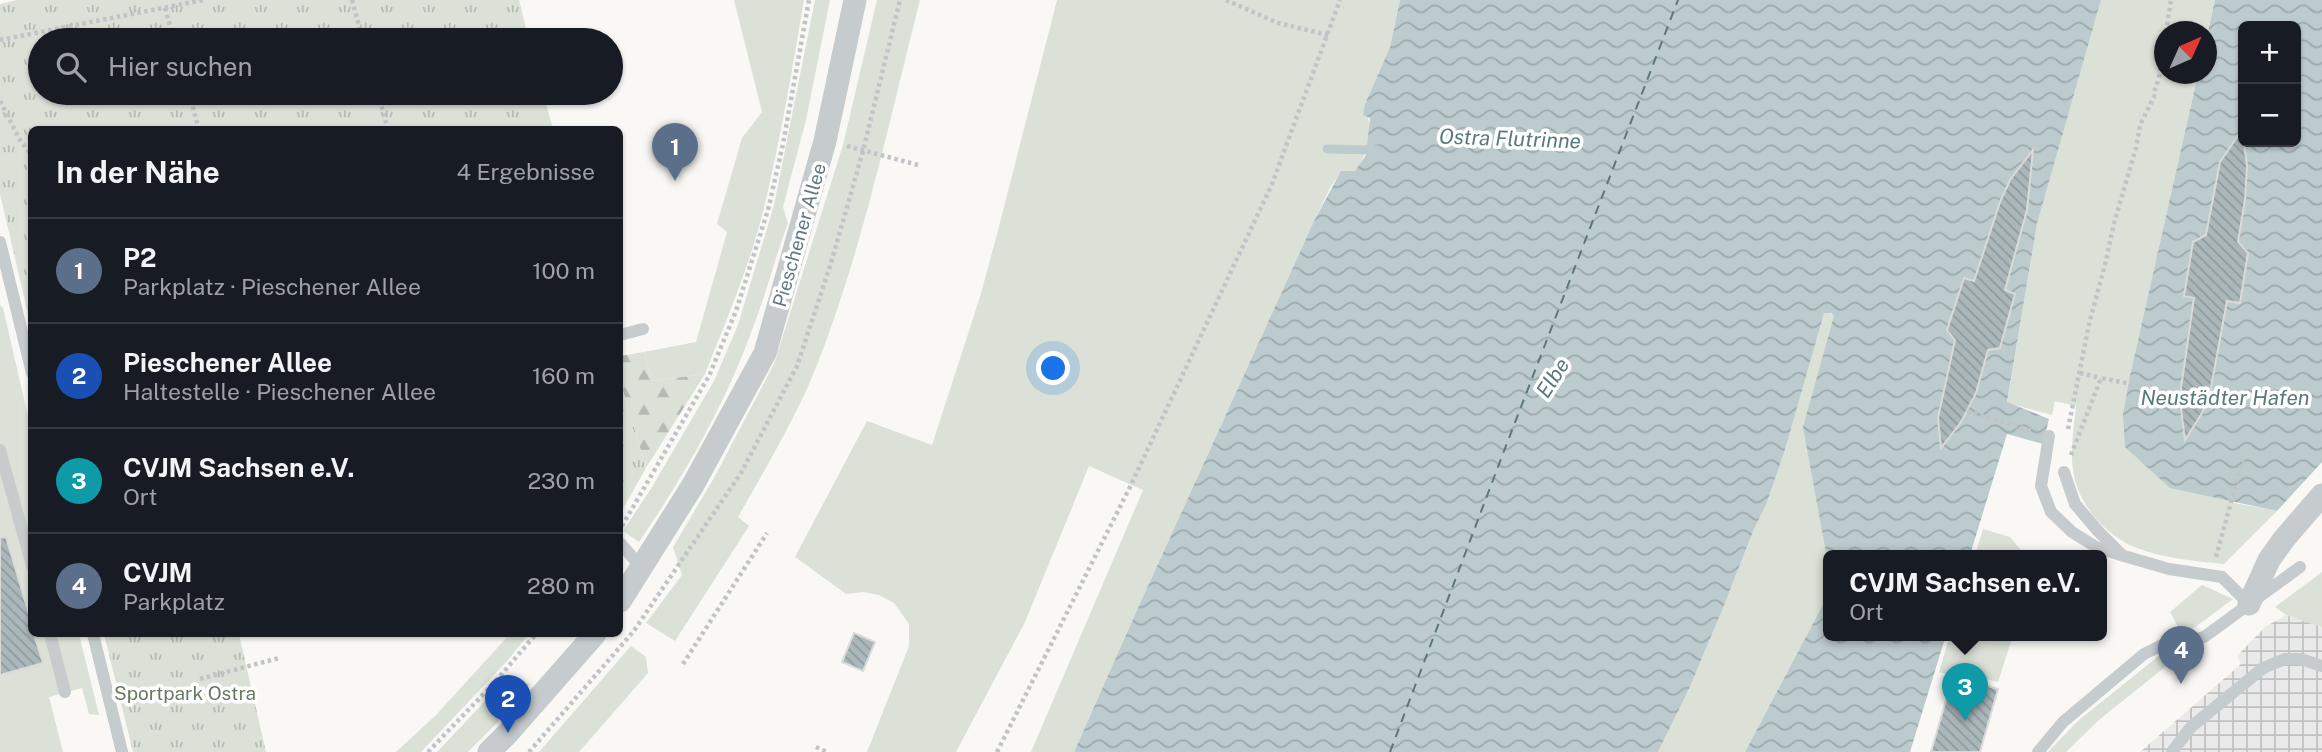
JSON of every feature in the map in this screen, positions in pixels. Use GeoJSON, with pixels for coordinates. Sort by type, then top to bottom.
{"type":"FeatureCollection","features":[{"type":"Feature","properties":{"kind":"street","name":"Pieschener Allee"},"geometry":{"type":"LineString","coordinates":[[623,596],[693,485],[765,353],[825,141],[855,0]]}},
{"type":"Feature","properties":{"kind":"street"},"geometry":{"type":"LineString","coordinates":[[2249,604],[2269,560],[2284,538],[2322,495]]}},
{"type":"Feature","properties":{"kind":"street"},"geometry":{"type":"LineString","coordinates":[[489,752],[591,637]]}},
{"type":"Feature","properties":{"kind":"lane"},"geometry":{"type":"LineString","coordinates":[[0,242],[6,286],[28,360]]}},
{"type":"Feature","properties":{"kind":"lane"},"geometry":{"type":"LineString","coordinates":[[623,334],[643,330]]}},
{"type":"Feature","properties":{"kind":"lane"},"geometry":{"type":"LineString","coordinates":[[2049,436],[2041,486],[2051,512],[2072,532],[2105,550]]}},
{"type":"Feature","properties":{"kind":"lane"},"geometry":{"type":"LineString","coordinates":[[0,450],[28,552]]}},
{"type":"Feature","properties":{"kind":"lane"},"geometry":{"type":"LineString","coordinates":[[2064,471],[2075,504],[2124,556]]}},
{"type":"Feature","properties":{"kind":"lane"},"geometry":{"type":"LineString","coordinates":[[623,546],[642,568]]}},
{"type":"Feature","properties":{"kind":"lane"},"geometry":{"type":"LineString","coordinates":[[2107,551],[2169,569],[2211,574],[2228,581],[2249,604]]}},
{"type":"Feature","properties":{"kind":"lane"},"geometry":{"type":"LineString","coordinates":[[2038,752],[2063,722],[2144,654],[2166,643],[2187,643],[2204,636],[2300,567]]}},
{"type":"Feature","properties":{"kind":"lane"},"geometry":{"type":"LineString","coordinates":[[51,637],[65,692]]}},
{"type":"Feature","properties":{"kind":"lane"},"geometry":{"type":"LineString","coordinates":[[94,637],[121,752]]}},
{"type":"Feature","properties":{"kind":"lane"},"geometry":{"type":"LineString","coordinates":[[2172,752],[2191,727],[2263,668],[2285,659],[2301,659],[2322,666]]}},
{"type":"Feature","properties":{"kind":"path"},"geometry":{"type":"LineString","coordinates":[[62,28],[203,0]]}},
{"type":"Feature","properties":{"kind":"path"},"geometry":{"type":"LineString","coordinates":[[352,0],[360,28]]}},
{"type":"Feature","properties":{"kind":"path"},"geometry":{"type":"LineString","coordinates":[[623,525],[709,376],[736,311],[768,210],[809,0]]}},
{"type":"Feature","properties":{"kind":"path"},"geometry":{"type":"LineString","coordinates":[[1226,0],[1278,23],[1328,35]]}},
{"type":"Feature","properties":{"kind":"path"},"geometry":{"type":"LineString","coordinates":[[997,752],[1130,487],[1272,184],[1340,0]]}},
{"type":"Feature","properties":{"kind":"path"},"geometry":{"type":"LineString","coordinates":[[2167,21],[2171,0]]}},
{"type":"Feature","properties":{"kind":"path"},"geometry":{"type":"LineString","coordinates":[[165,8],[171,28]]}},
{"type":"Feature","properties":{"kind":"path"},"geometry":{"type":"LineString","coordinates":[[0,40],[28,35]]}},
{"type":"Feature","properties":{"kind":"path"},"geometry":{"type":"LineString","coordinates":[[2066,440],[2113,223],[2136,148],[2140,125],[2157,84]]}},
{"type":"Feature","properties":{"kind":"path"},"geometry":{"type":"LineString","coordinates":[[0,101],[28,150]]}},
{"type":"Feature","properties":{"kind":"path"},"geometry":{"type":"LineString","coordinates":[[192,105],[198,126]]}},
{"type":"Feature","properties":{"kind":"path"},"geometry":{"type":"LineString","coordinates":[[381,105],[387,126]]}},
{"type":"Feature","properties":{"kind":"path"},"geometry":{"type":"LineString","coordinates":[[825,141],[918,165]]}},
{"type":"Feature","properties":{"kind":"path"},"geometry":{"type":"LineString","coordinates":[[2080,373],[2181,394]]}},
{"type":"Feature","properties":{"kind":"path"},"geometry":{"type":"LineString","coordinates":[[2064,471],[2101,378]]}},
{"type":"Feature","properties":{"kind":"path"},"geometry":{"type":"LineString","coordinates":[[1966,411],[2049,436]]}},
{"type":"Feature","properties":{"kind":"path"},"geometry":{"type":"LineString","coordinates":[[2064,471],[2065,450]]}},
{"type":"Feature","properties":{"kind":"path"},"geometry":{"type":"LineString","coordinates":[[2211,574],[2243,458]]}},
{"type":"Feature","properties":{"kind":"path"},"geometry":{"type":"LineString","coordinates":[[683,664],[767,533]]}},
{"type":"Feature","properties":{"kind":"path"},"geometry":{"type":"LineString","coordinates":[[428,752],[533,637]]}},
{"type":"Feature","properties":{"kind":"path"},"geometry":{"type":"LineString","coordinates":[[200,678],[279,658]]}},
{"type":"Feature","properties":{"kind":"path"},"geometry":{"type":"LineString","coordinates":[[816,747],[827,752]]}},
{"type":"Feature","properties":{"kind":"shaded area"},"geometry":{"type":"Polygon","coordinates":[[[2286,615],[2322,627],[2322,752],[2140,752],[2241,664],[2237,656],[2265,627],[2286,615]]]}},
{"type":"Feature","properties":{"kind":"green space"},"geometry":{"type":"Polygon","coordinates":[[[17,0],[519,0],[526,28],[28,28],[28,105],[546,105],[552,126],[28,126],[28,314],[0,194],[0,4],[17,0]]]}},
{"type":"Feature","properties":{"kind":"green space"},"geometry":{"type":"Polygon","coordinates":[[[734,0],[804,0],[775,159],[751,253],[705,374],[652,381],[644,352],[696,342],[727,232],[717,224],[742,138],[762,112],[734,0]]]}},
{"type":"Feature","properties":{"kind":"green space"},"geometry":{"type":"Polygon","coordinates":[[[815,0],[830,0],[806,120],[783,207],[788,223],[757,317],[716,413],[672,492],[639,542],[623,531],[714,381],[738,325],[774,205],[815,0]]]}},
{"type":"Feature","properties":{"kind":"green space"},"geometry":{"type":"Polygon","coordinates":[[[877,0],[920,0],[848,276],[809,385],[738,517],[749,526],[675,641],[646,623],[682,575],[673,547],[714,478],[774,364],[843,145],[877,0]]]}},
{"type":"Feature","properties":{"kind":"green space"},"geometry":{"type":"Polygon","coordinates":[[[1057,0],[1400,0],[1390,47],[1365,104],[1369,130],[1364,157],[1355,171],[1342,171],[1331,186],[1074,752],[1031,752],[1143,490],[1089,466],[1025,622],[956,752],[867,752],[909,646],[909,624],[894,603],[879,595],[863,592],[846,594],[795,557],[867,421],[932,445],[980,297],[1057,0]]]}},
{"type":"Feature","properties":{"kind":"green space"},"geometry":{"type":"Polygon","coordinates":[[[2101,0],[2215,0],[2210,21],[2154,21],[2154,84],[2196,84],[2123,414],[2229,502],[2277,511],[2224,564],[2156,554],[2134,547],[2112,534],[2086,505],[2076,482],[2072,454],[2076,406],[2055,401],[2052,415],[2007,403],[2037,224],[2101,0]]]}},
{"type":"Feature","properties":{"kind":"green space"},"geometry":{"type":"Polygon","coordinates":[[[0,305],[3,308],[28,416],[28,637],[80,637],[99,715],[89,714],[82,688],[49,697],[63,752],[0,752],[0,305]]]}},
{"type":"Feature","properties":{"kind":"green space"},"geometry":{"type":"Polygon","coordinates":[[[1828,312],[1834,316],[1818,504],[1826,550],[1823,550],[1823,604],[1745,752],[1658,752],[1689,689],[1766,505],[1784,453],[1822,314],[1828,312]]]}},
{"type":"Feature","properties":{"kind":"green space"},"geometry":{"type":"Polygon","coordinates":[[[644,352],[652,381],[705,374],[646,468],[623,391],[623,356],[644,352]]]}},
{"type":"Feature","properties":{"kind":"green space"},"geometry":{"type":"Polygon","coordinates":[[[623,391],[646,468],[623,509],[623,391]]]}},
{"type":"Feature","properties":{"kind":"green space"},"geometry":{"type":"Polygon","coordinates":[[[1983,529],[2010,537],[2021,550],[1977,550],[1983,529]]]}},
{"type":"Feature","properties":{"kind":"green space"},"geometry":{"type":"Polygon","coordinates":[[[2322,572],[2322,627],[2286,615],[2275,607],[2322,572]]]}},
{"type":"Feature","properties":{"kind":"green space"},"geometry":{"type":"Polygon","coordinates":[[[2202,585],[2233,599],[2183,636],[2170,612],[2202,585]]]}},
{"type":"Feature","properties":{"kind":"green space","name":"Sportpark Ostra"},"geometry":{"type":"Polygon","coordinates":[[[105,637],[240,637],[266,752],[133,752],[105,637]]]}},
{"type":"Feature","properties":{"kind":"green space"},"geometry":{"type":"Polygon","coordinates":[[[507,637],[527,637],[421,752],[396,752],[436,715],[507,637]]]}},
{"type":"Feature","properties":{"kind":"green space"},"geometry":{"type":"Polygon","coordinates":[[[1948,641],[2011,641],[1998,682],[1958,672],[1953,676],[1939,672],[1948,641]]]}},
{"type":"Feature","properties":{"kind":"green space"},"geometry":{"type":"Polygon","coordinates":[[[631,646],[646,657],[648,673],[579,752],[539,752],[631,646]]]}},
{"type":"Feature","properties":{"kind":"green space"},"geometry":{"type":"Polygon","coordinates":[[[2161,654],[2165,667],[2100,719],[2066,752],[2048,752],[2079,720],[2161,654]]]}},
{"type":"Feature","properties":{"kind":"green space"},"geometry":{"type":"Polygon","coordinates":[[[505,680],[529,684],[496,724],[468,752],[437,752],[505,680]]]}},
{"type":"Feature","properties":{"kind":"water","name":"Elbe"},"geometry":{"type":"Polygon","coordinates":[[[1400,0],[2101,0],[2037,224],[2007,402],[2049,419],[2043,444],[2007,434],[1972,550],[1825,550],[1803,427],[1834,316],[1824,313],[1784,453],[1766,505],[1689,689],[1658,752],[1074,752],[1314,221],[1341,171],[1355,171],[1366,155],[1370,118],[1363,115],[1365,104],[1390,47],[1400,0]]]}},
{"type":"Feature","properties":{"kind":"water","name":"Neustädter Hafen"},"geometry":{"type":"Polygon","coordinates":[[[2215,0],[2322,0],[2322,462],[2277,511],[2170,488],[2125,447],[2123,414],[2196,84],[2217,84],[2217,21],[2210,21],[2215,0]]]}},
{"type":"Feature","properties":{"kind":"water"},"geometry":{"type":"Polygon","coordinates":[[[1823,604],[1823,641],[1944,641],[1910,752],[1745,752],[1823,604]]]}},
{"type":"Feature","properties":{"kind":"building"},"geometry":{"type":"Polygon","coordinates":[[[2238,136],[2238,147],[2244,147],[2247,165],[2238,242],[2248,253],[2240,303],[2227,301],[2210,393],[2202,413],[2185,440],[2181,388],[2194,298],[2184,296],[2193,242],[2206,235],[2220,162],[2238,136]]]}},
{"type":"Feature","properties":{"kind":"building"},"geometry":{"type":"Polygon","coordinates":[[[2033,150],[2027,210],[2005,290],[2015,294],[2000,348],[1988,350],[1976,393],[1961,422],[1941,448],[1938,418],[1955,340],[1947,330],[1964,278],[1974,281],[2010,180],[2033,150]]]}},
{"type":"Feature","properties":{"kind":"building"},"geometry":{"type":"Polygon","coordinates":[[[6,537],[28,611],[28,637],[35,637],[43,663],[0,675],[0,538],[6,537]]]}},
{"type":"Feature","properties":{"kind":"building"},"geometry":{"type":"Polygon","coordinates":[[[854,633],[875,642],[863,671],[842,662],[854,633]]]}},
{"type":"Feature","properties":{"kind":"building"},"geometry":{"type":"Polygon","coordinates":[[[1953,676],[1998,689],[1980,752],[1931,752],[1953,676]]]}},
{"type":"Feature","properties":{"kind":"waterway","name":"Ostra Flutrinne"},"geometry":{"type":"LineString","coordinates":[[1327,149],[1377,150]]}},
{"type":"Feature","properties":{"kind":"ferry route"},"geometry":{"type":"LineString","coordinates":[[1390,752],[1678,0]]}},
{"type":"Feature","properties":{"kind":"place","name":"P2"},"geometry":{"type":"Point","coordinates":[675,181]}},
{"type":"Feature","properties":{"kind":"place","name":"CVJM"},"geometry":{"type":"Point","coordinates":[2181,684]}},
{"type":"Feature","properties":{"kind":"place","name":"CVJM Sachsen e.V."},"geometry":{"type":"Point","coordinates":[1965,721]}},
{"type":"Feature","properties":{"kind":"place","name":"Pieschener Allee"},"geometry":{"type":"Point","coordinates":[508,733]}}]}
